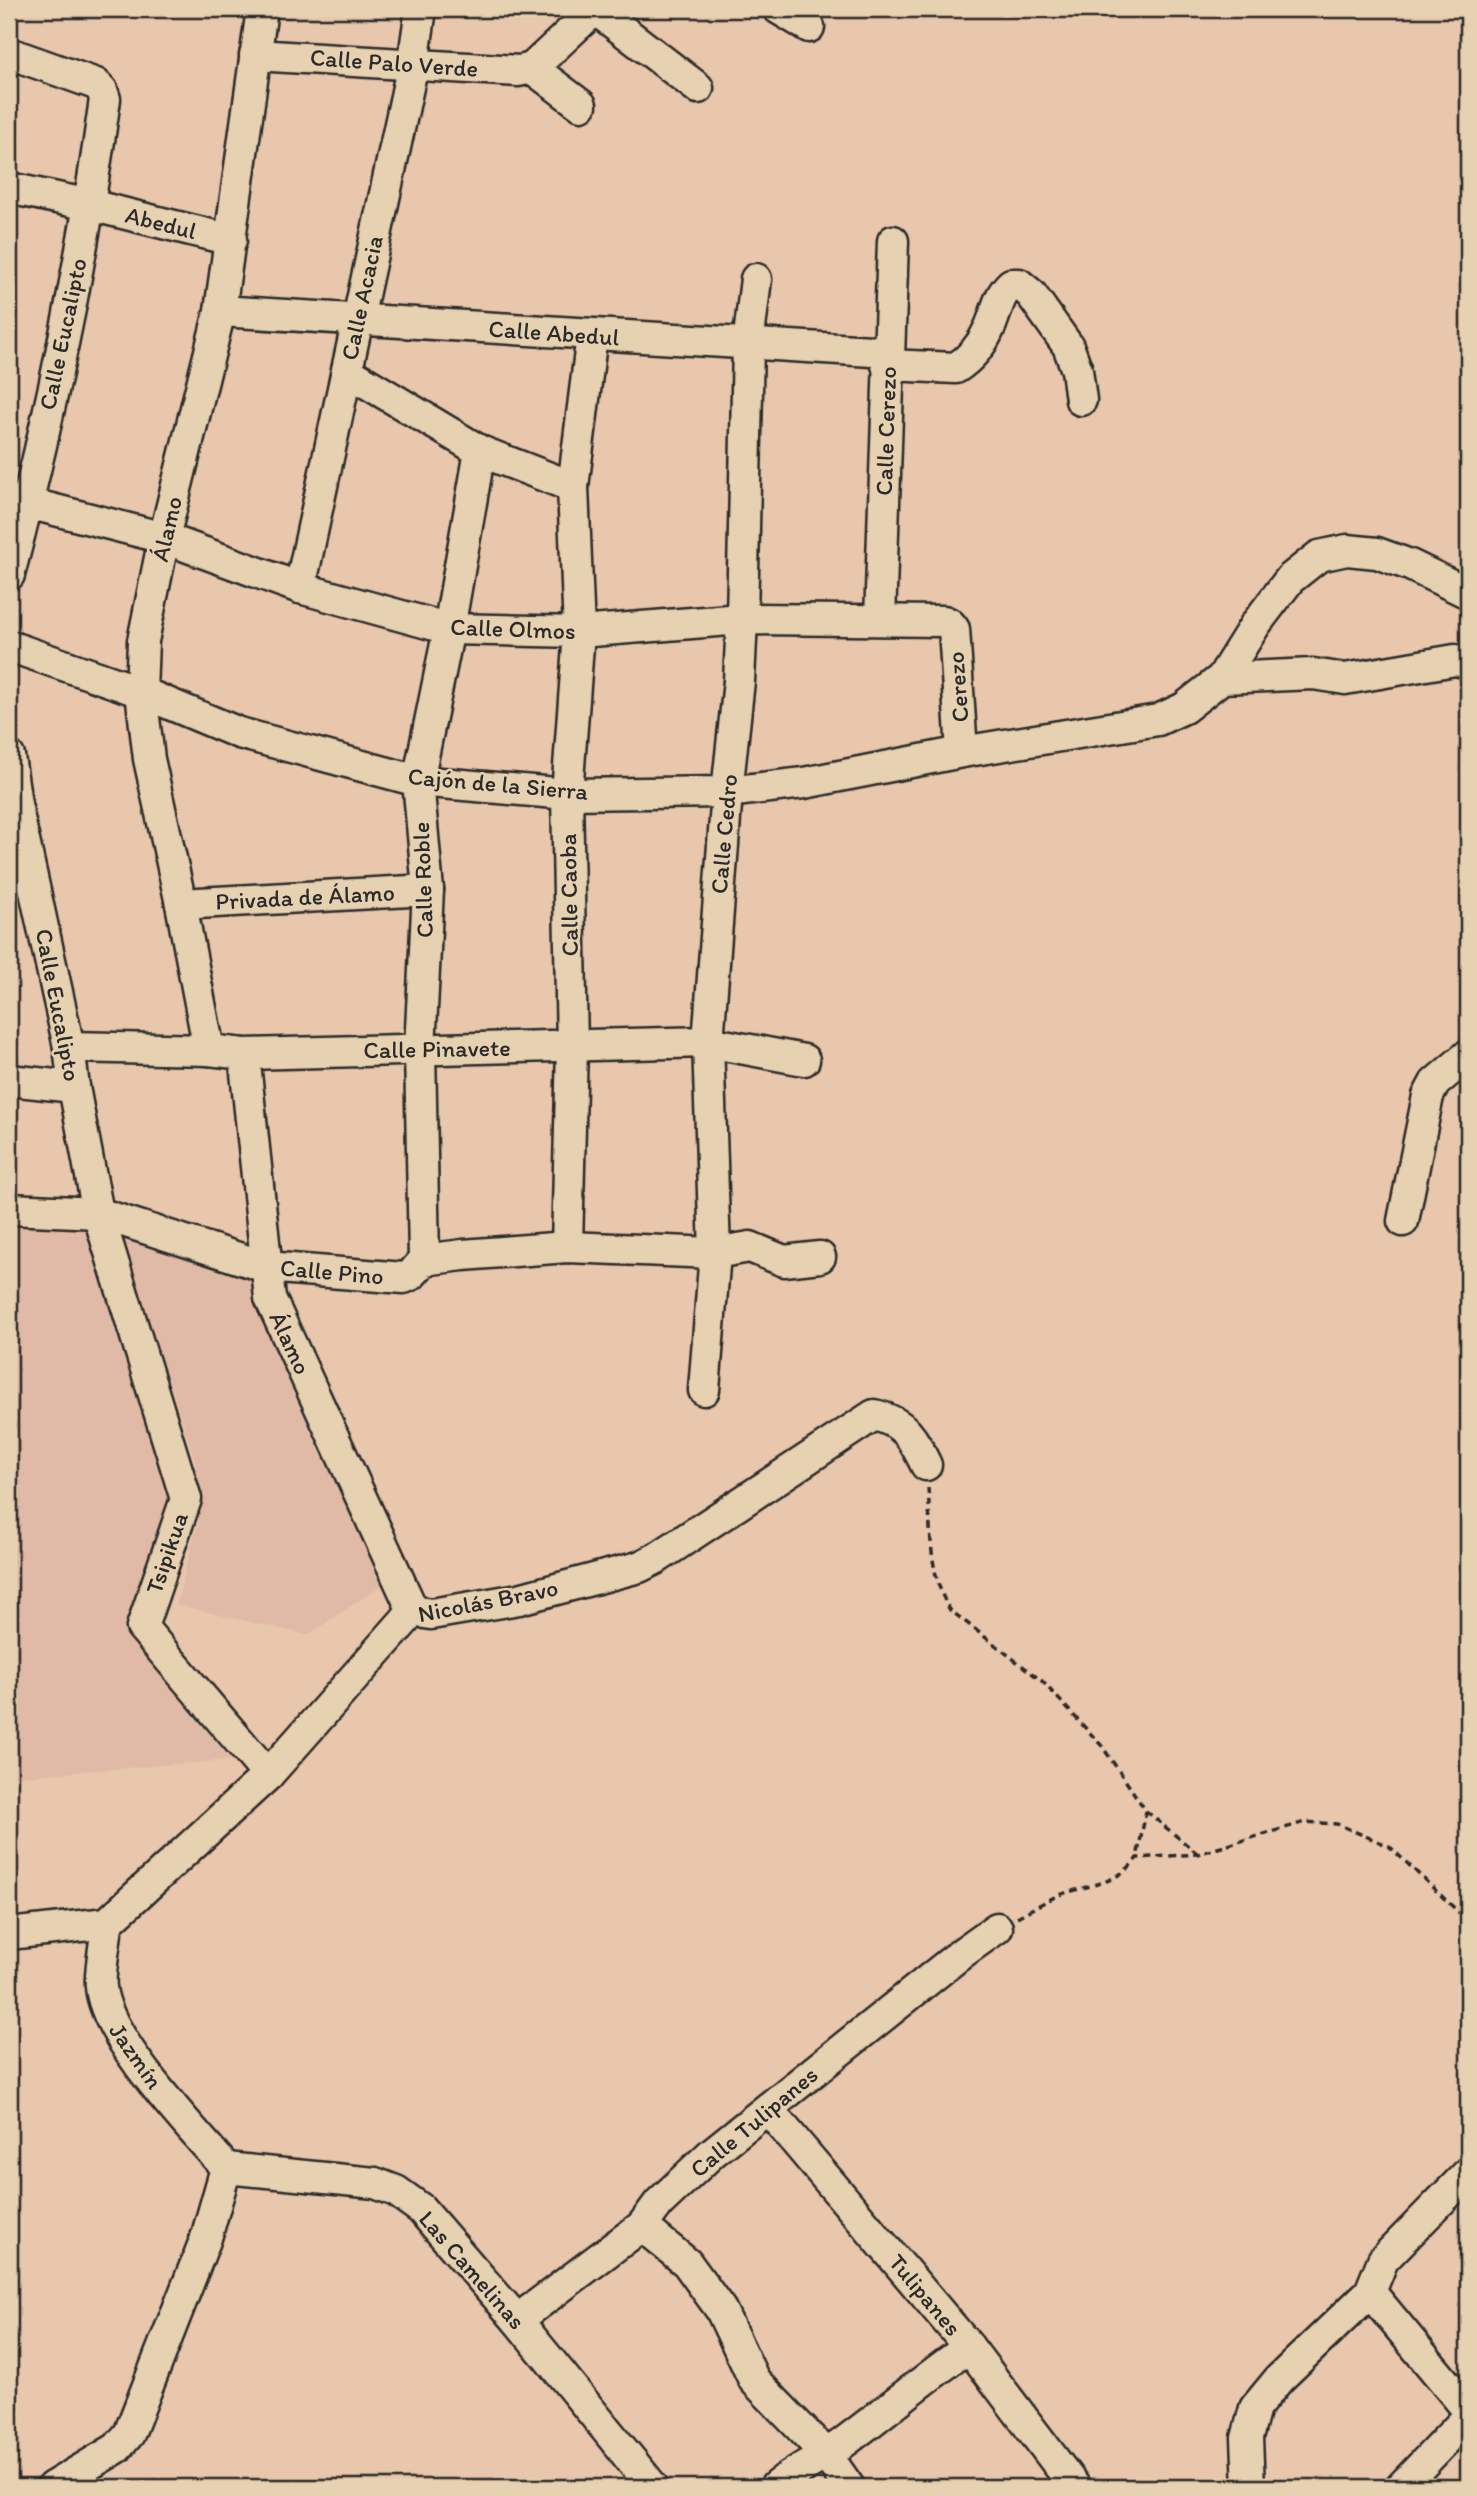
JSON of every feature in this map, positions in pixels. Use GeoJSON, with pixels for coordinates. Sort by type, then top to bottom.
{"type":"FeatureCollection","features":[{"type":"Feature","properties":{"kind":"street","name":"Álamo"},"geometry":{"type":"LineString","coordinates":[[209,1050],[149,759],[141,692],[143,641],[164,538],[220,311],[261,9]]}},
{"type":"Feature","properties":{"kind":"street","name":"Calle Acacia"},"geometry":{"type":"LineString","coordinates":[[300,588],[413,64],[421,9]]}},
{"type":"Feature","properties":{"kind":"street"},"geometry":{"type":"LineString","coordinates":[[581,105],[532,68],[595,9],[698,88]]}},
{"type":"Feature","properties":{"kind":"street"},"geometry":{"type":"LineString","coordinates":[[779,9],[809,27]]}},
{"type":"Feature","properties":{"kind":"street","name":"Calle Eucalipto"},"geometry":{"type":"LineString","coordinates":[[9,53],[96,83],[105,99],[90,205],[18,502],[9,575]]}},
{"type":"Feature","properties":{"kind":"street","name":"Calle Palo Verde"},"geometry":{"type":"LineString","coordinates":[[255,55],[519,71],[532,68]]}},
{"type":"Feature","properties":{"kind":"street"},"geometry":{"type":"LineString","coordinates":[[9,188],[90,205]]}},
{"type":"Feature","properties":{"kind":"street","name":"Abedul"},"geometry":{"type":"LineString","coordinates":[[90,205],[231,240]]}},
{"type":"Feature","properties":{"kind":"street","name":"Calle Cerezo"},"geometry":{"type":"LineString","coordinates":[[880,620],[893,241]]}},
{"type":"Feature","properties":{"kind":"street","name":"Calle Cedro"},"geometry":{"type":"LineString","coordinates":[[704,1390],[715,1253],[708,1042],[727,792],[739,681],[748,345],[756,279]]}},
{"type":"Feature","properties":{"kind":"street"},"geometry":{"type":"LineString","coordinates":[[888,358],[957,368],[978,349],[989,329],[1002,292],[1011,284],[1019,284],[1031,294],[1068,346],[1077,370],[1082,400]]}},
{"type":"Feature","properties":{"kind":"street","name":"Calle Abedul"},"geometry":{"type":"LineString","coordinates":[[220,311],[748,345],[888,358]]}},
{"type":"Feature","properties":{"kind":"street","name":"Calle Caoba"},"geometry":{"type":"LineString","coordinates":[[568,1247],[572,1046],[567,794],[579,632],[573,487],[592,335]]}},
{"type":"Feature","properties":{"kind":"street"},"geometry":{"type":"LineString","coordinates":[[346,371],[480,451],[573,487]]}},
{"type":"Feature","properties":{"kind":"street","name":"Calle Roble"},"geometry":{"type":"LineString","coordinates":[[424,1261],[420,1049],[428,890],[418,781],[449,629],[480,451]]}},
{"type":"Feature","properties":{"kind":"street","name":"Calle Olmos"},"geometry":{"type":"LineString","coordinates":[[18,502],[164,538],[300,588],[449,629],[579,632],[742,620],[944,621],[950,624]]}},
{"type":"Feature","properties":{"kind":"street","name":"Cajón de la Sierra"},"geometry":{"type":"LineString","coordinates":[[9,646],[141,692],[239,733],[418,781],[567,794],[727,792],[804,783],[962,752],[1158,720],[1184,708],[1222,678],[1255,625],[1290,579],[1319,556],[1347,550],[1377,553],[1410,565],[1468,593]]}},
{"type":"Feature","properties":{"kind":"street","name":"Cerezo"},"geometry":{"type":"LineString","coordinates":[[950,624],[954,629],[962,752]]}},
{"type":"Feature","properties":{"kind":"street"},"geometry":{"type":"LineString","coordinates":[[1222,678],[1312,674],[1345,680],[1455,660],[1468,663]]}},
{"type":"Feature","properties":{"kind":"street","name":"Calle Eucalipto"},"geometry":{"type":"LineString","coordinates":[[9,757],[12,804],[69,1048],[98,1213]]}},
{"type":"Feature","properties":{"kind":"street","name":"Privada de Álamo"},"geometry":{"type":"LineString","coordinates":[[181,904],[428,890]]}},
{"type":"Feature","properties":{"kind":"street","name":"Calle Pinavete"},"geometry":{"type":"LineString","coordinates":[[69,1048],[209,1050],[244,1054],[708,1042],[804,1060]]}},
{"type":"Feature","properties":{"kind":"street","name":"Álamo"},"geometry":{"type":"LineString","coordinates":[[244,1054],[270,1298],[413,1611]]}},
{"type":"Feature","properties":{"kind":"street"},"geometry":{"type":"LineString","coordinates":[[1402,1221],[1428,1096],[1435,1083],[1468,1055]]}},
{"type":"Feature","properties":{"kind":"street"},"geometry":{"type":"LineString","coordinates":[[9,1080],[74,1087]]}},
{"type":"Feature","properties":{"kind":"street","name":"Calle Pino"},"geometry":{"type":"LineString","coordinates":[[9,1209],[98,1213],[267,1267],[404,1278],[411,1275],[424,1261],[463,1255],[568,1247],[715,1253],[750,1247],[784,1261],[820,1258]]}},
{"type":"Feature","properties":{"kind":"street","name":"Tsipikua"},"geometry":{"type":"LineString","coordinates":[[98,1213],[186,1499],[142,1627],[268,1775]]}},
{"type":"Feature","properties":{"kind":"street","name":"Nicolás Bravo"},"geometry":{"type":"LineString","coordinates":[[107,1923],[268,1775],[413,1611],[431,1614],[519,1599],[639,1567],[657,1558],[874,1415],[901,1425],[916,1444],[926,1465]]}},
{"type":"Feature","properties":{"kind":"street"},"geometry":{"type":"LineString","coordinates":[[9,1934],[107,1923]]}},
{"type":"Feature","properties":{"kind":"street","name":"Jazmín"},"geometry":{"type":"LineString","coordinates":[[107,1923],[100,1986],[107,2015],[148,2076],[226,2168]]}},
{"type":"Feature","properties":{"kind":"street","name":"Calle Tulipanes"},"geometry":{"type":"LineString","coordinates":[[517,2320],[642,2226],[659,2203],[712,2153],[997,1928]]}},
{"type":"Feature","properties":{"kind":"street","name":"Tulipanes"},"geometry":{"type":"LineString","coordinates":[[768,2109],[969,2347],[1075,2487]]}},
{"type":"Feature","properties":{"kind":"street"},"geometry":{"type":"LineString","coordinates":[[52,2487],[117,2448],[129,2434],[206,2238],[226,2168]]}},
{"type":"Feature","properties":{"kind":"street","name":"Las Camelinas"},"geometry":{"type":"LineString","coordinates":[[226,2168],[375,2183],[396,2191],[421,2209],[517,2320],[653,2487]]}},
{"type":"Feature","properties":{"kind":"street"},"geometry":{"type":"LineString","coordinates":[[1249,2487],[1247,2438],[1255,2408],[1279,2379],[1370,2292],[1383,2260],[1468,2173]]}},
{"type":"Feature","properties":{"kind":"street"},"geometry":{"type":"LineString","coordinates":[[642,2226],[687,2263],[721,2311],[754,2380],[827,2454],[849,2487]]}},
{"type":"Feature","properties":{"kind":"street"},"geometry":{"type":"LineString","coordinates":[[1370,2292],[1468,2410]]}},
{"type":"Feature","properties":{"kind":"street"},"geometry":{"type":"LineString","coordinates":[[775,2487],[793,2471],[827,2454],[872,2422],[923,2379],[969,2347]]}},
{"type":"Feature","properties":{"kind":"street"},"geometry":{"type":"LineString","coordinates":[[1401,2487],[1468,2417]]}},
{"type":"Feature","properties":{"kind":"path"},"geometry":{"type":"LineString","coordinates":[[926,1465],[934,1573],[940,1594],[950,1610],[1042,1681],[1102,1746],[1146,1811],[1198,1854]]}},
{"type":"Feature","properties":{"kind":"path"},"geometry":{"type":"LineString","coordinates":[[997,1928],[1056,1896],[1117,1878],[1129,1869],[1137,1858],[1146,1811]]}},
{"type":"Feature","properties":{"kind":"path"},"geometry":{"type":"LineString","coordinates":[[1137,1858],[1198,1854],[1305,1822],[1337,1824],[1389,1846],[1468,1921]]}},
{"type":"Feature","properties":{"kind":"shaded area"},"geometry":{"type":"Polygon","coordinates":[[[9,1226],[89,1229],[174,1499],[123,1629],[231,1760],[9,1777],[9,1226]]]}},
{"type":"Feature","properties":{"kind":"shaded area"},"geometry":{"type":"Polygon","coordinates":[[[121,1236],[247,1276],[388,1581],[308,1635],[176,1605],[200,1515],[195,1460],[121,1236]]]}}]}
